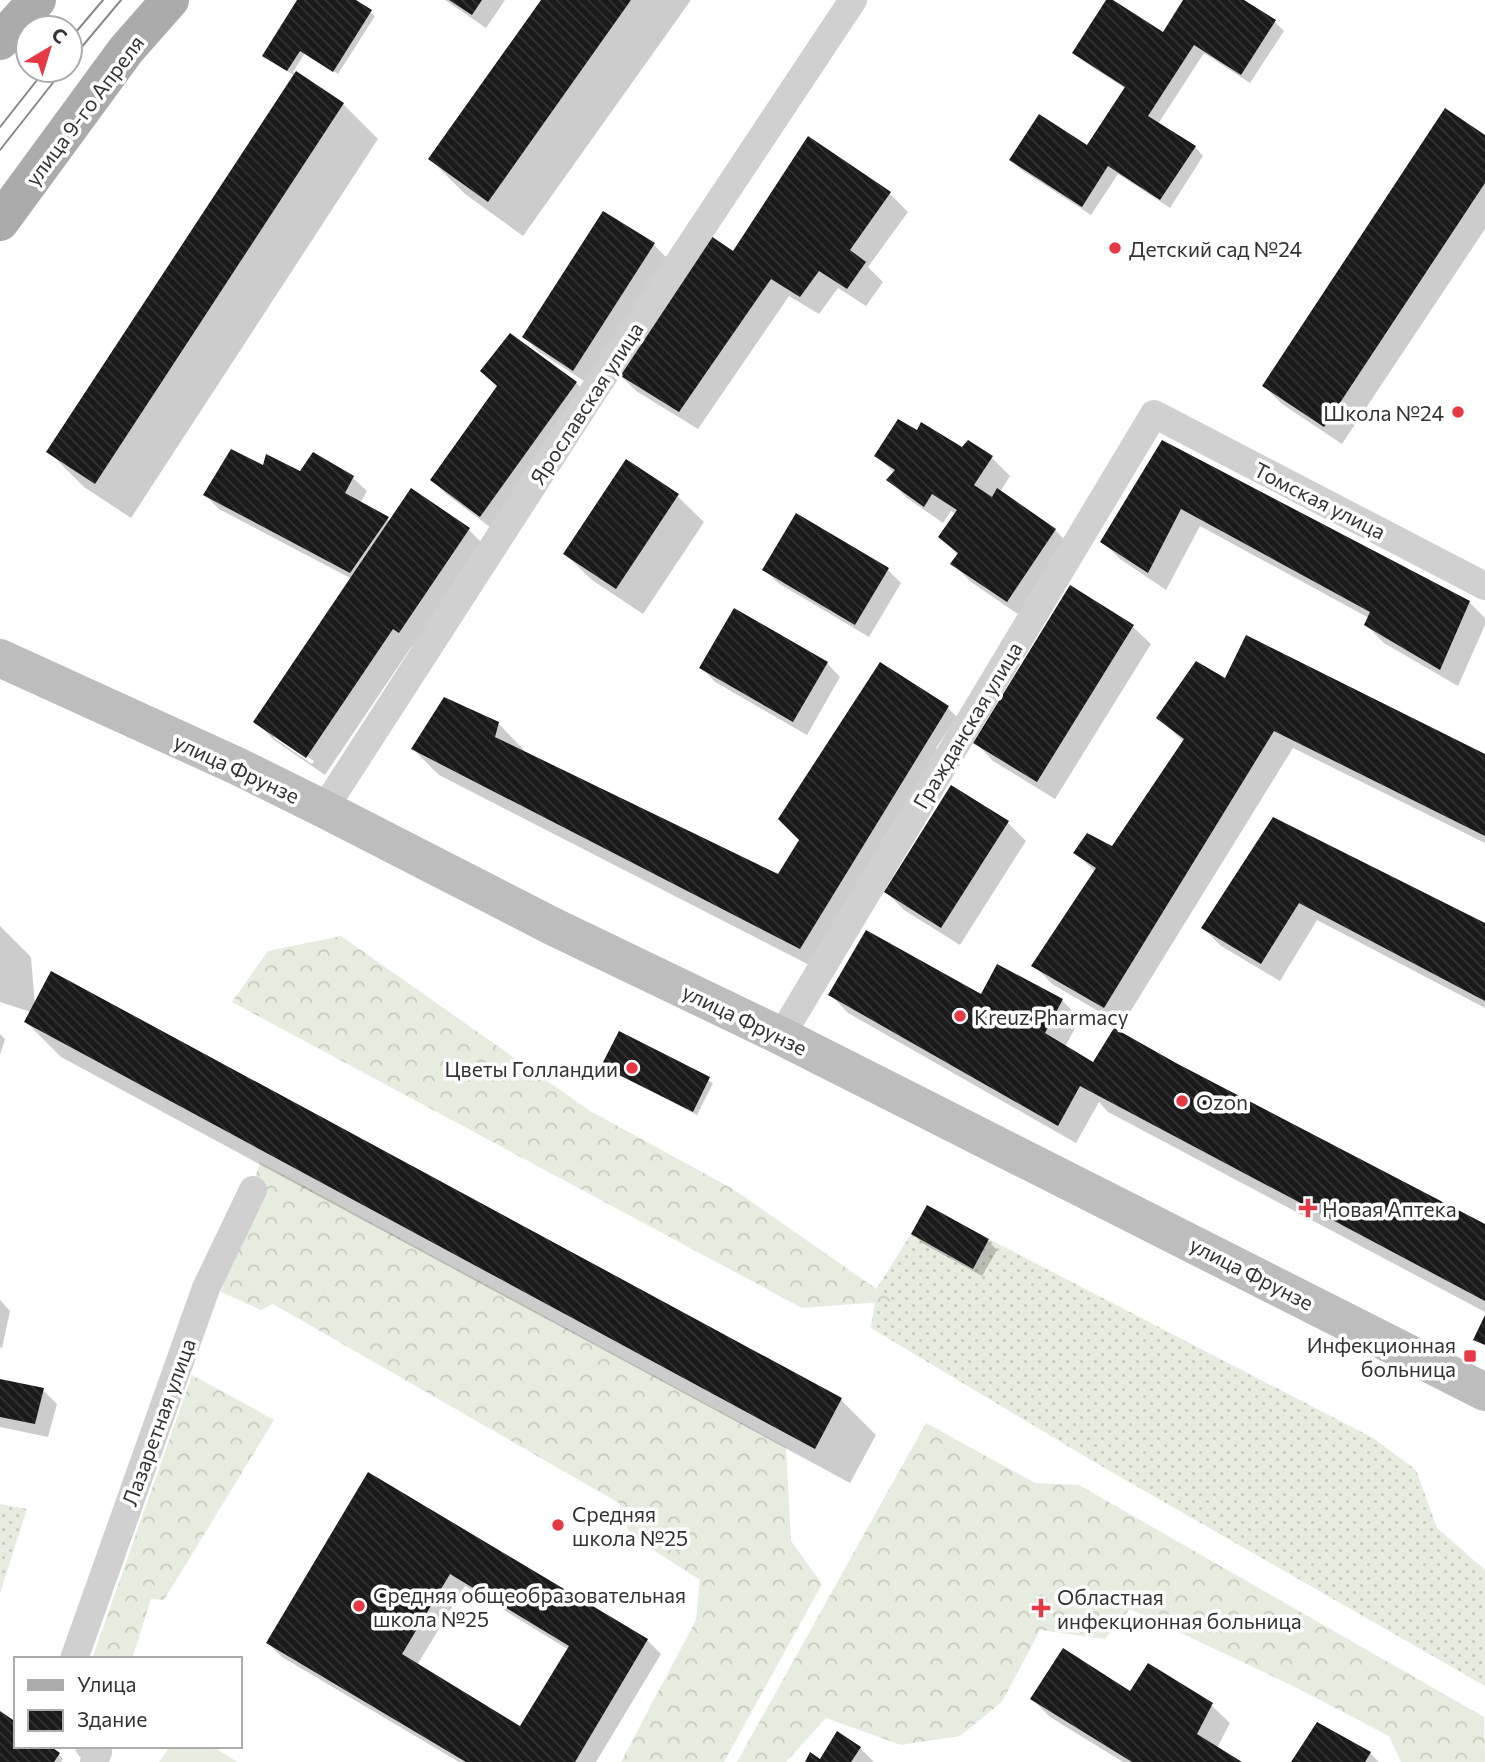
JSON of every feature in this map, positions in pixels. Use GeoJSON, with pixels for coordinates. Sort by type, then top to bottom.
{"type":"FeatureCollection","features":[{"type":"Feature","properties":{"kind":"main road"},"geometry":{"type":"LineString","coordinates":[[0,41],[37,0]]}},
{"type":"Feature","properties":{"kind":"main road","name":"улица 9-го Апреля"},"geometry":{"type":"LineString","coordinates":[[0,222],[126,50],[170,0]]}},
{"type":"Feature","properties":{"kind":"main road","name":"улица Фрунзе"},"geometry":{"type":"LineString","coordinates":[[0,658],[237,766],[555,928],[781,1035],[1485,1391]]}},
{"type":"Feature","properties":{"kind":"street","name":"Ярославская улица"},"geometry":{"type":"LineString","coordinates":[[324,809],[593,392],[853,0]]}},
{"type":"Feature","properties":{"kind":"street","name":"Томская улица"},"geometry":{"type":"LineString","coordinates":[[1154,414],[1485,586]]}},
{"type":"Feature","properties":{"kind":"street","name":"Гражданская улица"},"geometry":{"type":"LineString","coordinates":[[781,1035],[1154,414]]}},
{"type":"Feature","properties":{"kind":"street","name":"Лазаретная улица"},"geometry":{"type":"LineString","coordinates":[[75,1657],[206,1288],[253,1190]]}},
{"type":"Feature","properties":{"kind":"green space"},"geometry":{"type":"Polygon","coordinates":[[[341,936],[590,1111],[733,1189],[894,1301],[802,1308],[232,1002],[268,951],[341,936]]]}},
{"type":"Feature","properties":{"kind":"green space"},"geometry":{"type":"Polygon","coordinates":[[[260,1162],[786,1447],[791,1541],[822,1584],[724,1762],[621,1762],[696,1620],[700,1580],[630,1535],[619,1503],[273,1304],[261,1310],[221,1292],[260,1162]]]}},
{"type":"Feature","properties":{"kind":"green space"},"geometry":{"type":"Polygon","coordinates":[[[911,1234],[973,1268],[989,1239],[1373,1438],[1416,1470],[1437,1528],[1485,1570],[1485,1686],[1096,1463],[871,1328],[877,1288],[911,1234]]]}},
{"type":"Feature","properties":{"kind":"green space"},"geometry":{"type":"Polygon","coordinates":[[[192,1375],[274,1420],[164,1600],[151,1599],[133,1657],[93,1657],[192,1375]]]}},
{"type":"Feature","properties":{"kind":"green space","name":"Областная инфекционная больница"},"geometry":{"type":"Polygon","coordinates":[[[926,1423],[1035,1483],[1079,1485],[1484,1717],[1485,1762],[1401,1762],[1389,1736],[1293,1686],[1130,1609],[1105,1639],[1040,1630],[1002,1702],[960,1736],[901,1745],[826,1718],[786,1762],[737,1762],[926,1423]]]}},
{"type":"Feature","properties":{"kind":"green space"},"geometry":{"type":"Polygon","coordinates":[[[0,1504],[27,1509],[0,1593],[0,1504]]]}},
{"type":"Feature","properties":{"kind":"green space"},"geometry":{"type":"Polygon","coordinates":[[[169,1748],[215,1748],[237,1762],[159,1762],[169,1748]]]}},
{"type":"Feature","properties":{"kind":"building"},"geometry":{"type":"Polygon","coordinates":[[[297,0],[356,0],[372,10],[333,72],[300,51],[287,71],[262,56],[297,0]]]}},
{"type":"Feature","properties":{"kind":"building"},"geometry":{"type":"Polygon","coordinates":[[[449,0],[482,0],[472,15],[449,0]]]}},
{"type":"Feature","properties":{"kind":"building"},"geometry":{"type":"Polygon","coordinates":[[[541,0],[631,0],[488,202],[428,159],[541,0]]]}},
{"type":"Feature","properties":{"kind":"building","name":"Детский сад №24"},"geometry":{"type":"Polygon","coordinates":[[[1106,0],[1113,0],[1163,32],[1183,0],[1244,0],[1276,20],[1241,75],[1194,45],[1148,116],[1196,146],[1160,200],[1108,166],[1082,207],[1009,160],[1039,114],[1087,145],[1125,87],[1072,53],[1106,0]]]}},
{"type":"Feature","properties":{"kind":"building"},"geometry":{"type":"Polygon","coordinates":[[[296,71],[344,103],[95,484],[46,452],[296,71]]]}},
{"type":"Feature","properties":{"kind":"building"},"geometry":{"type":"Polygon","coordinates":[[[1445,108],[1485,135],[1485,183],[1324,427],[1262,386],[1445,108]]]}},
{"type":"Feature","properties":{"kind":"building"},"geometry":{"type":"Polygon","coordinates":[[[808,136],[891,192],[850,250],[866,262],[847,289],[819,271],[800,297],[771,279],[679,412],[616,373],[708,234],[733,251],[808,136]]]}},
{"type":"Feature","properties":{"kind":"building"},"geometry":{"type":"Polygon","coordinates":[[[603,211],[655,243],[573,371],[522,337],[603,211]]]}},
{"type":"Feature","properties":{"kind":"building"},"geometry":{"type":"Polygon","coordinates":[[[510,333],[577,382],[480,517],[430,480],[497,386],[480,371],[510,333]]]}},
{"type":"Feature","properties":{"kind":"building"},"geometry":{"type":"Polygon","coordinates":[[[898,419],[917,430],[921,422],[962,447],[968,440],[993,456],[974,485],[992,497],[997,488],[1056,529],[1007,602],[950,564],[958,553],[938,537],[957,510],[932,494],[924,507],[886,480],[895,470],[874,456],[898,419]]]}},
{"type":"Feature","properties":{"kind":"building"},"geometry":{"type":"Polygon","coordinates":[[[1162,440],[1470,601],[1440,670],[1364,625],[1370,612],[1181,509],[1148,573],[1100,542],[1162,440]]]}},
{"type":"Feature","properties":{"kind":"building"},"geometry":{"type":"Polygon","coordinates":[[[231,449],[263,465],[266,454],[300,471],[313,452],[354,476],[345,493],[389,517],[350,573],[203,495],[231,449]]]}},
{"type":"Feature","properties":{"kind":"building"},"geometry":{"type":"Polygon","coordinates":[[[626,459],[679,494],[616,589],[563,554],[626,459]]]}},
{"type":"Feature","properties":{"kind":"building"},"geometry":{"type":"Polygon","coordinates":[[[411,488],[470,528],[399,633],[393,629],[306,758],[253,722],[411,488]]]}},
{"type":"Feature","properties":{"kind":"building"},"geometry":{"type":"Polygon","coordinates":[[[796,513],[889,568],[855,625],[762,570],[796,513]]]}},
{"type":"Feature","properties":{"kind":"building"},"geometry":{"type":"Polygon","coordinates":[[[1070,585],[1134,625],[1037,782],[973,743],[1070,585]]]}},
{"type":"Feature","properties":{"kind":"building"},"geometry":{"type":"Polygon","coordinates":[[[734,608],[828,662],[793,722],[699,668],[734,608]]]}},
{"type":"Feature","properties":{"kind":"building"},"geometry":{"type":"Polygon","coordinates":[[[1246,635],[1485,754],[1485,836],[1274,731],[1104,1008],[1031,966],[1096,868],[1073,853],[1087,833],[1112,846],[1184,739],[1156,718],[1196,661],[1225,678],[1246,635]]]}},
{"type":"Feature","properties":{"kind":"building"},"geometry":{"type":"Polygon","coordinates":[[[880,662],[949,706],[800,949],[411,749],[444,697],[499,722],[495,737],[778,874],[799,840],[778,819],[880,662]]]}},
{"type":"Feature","properties":{"kind":"building"},"geometry":{"type":"Polygon","coordinates":[[[951,785],[1009,821],[941,928],[884,892],[951,785]]]}},
{"type":"Feature","properties":{"kind":"building"},"geometry":{"type":"Polygon","coordinates":[[[1273,817],[1485,923],[1485,1001],[1299,903],[1261,964],[1201,928],[1273,817]]]}},
{"type":"Feature","properties":{"kind":"building"},"geometry":{"type":"Polygon","coordinates":[[[866,930],[981,994],[997,964],[1063,999],[1045,1033],[1093,1062],[1114,1028],[1485,1224],[1485,1301],[1080,1086],[1058,1126],[828,995],[866,930]]]}},
{"type":"Feature","properties":{"kind":"building"},"geometry":{"type":"Polygon","coordinates":[[[51,971],[842,1398],[815,1449],[24,1022],[51,971]]]}},
{"type":"Feature","properties":{"kind":"building"},"geometry":{"type":"Polygon","coordinates":[[[619,1031],[710,1077],[693,1112],[601,1066],[619,1031]]]}},
{"type":"Feature","properties":{"kind":"building"},"geometry":{"type":"Polygon","coordinates":[[[927,1205],[989,1239],[973,1269],[911,1234],[927,1205]]]}},
{"type":"Feature","properties":{"kind":"building"},"geometry":{"type":"Polygon","coordinates":[[[1485,1315],[1485,1345],[1473,1340],[1485,1315]]]}},
{"type":"Feature","properties":{"kind":"building"},"geometry":{"type":"Polygon","coordinates":[[[0,1379],[44,1388],[35,1424],[0,1417],[0,1379]]]}},
{"type":"Feature","properties":{"kind":"building","name":"Средняя общеобразовательная школа №25"},"geometry":{"type":"Polygon","coordinates":[[[368,1472],[648,1639],[575,1762],[466,1762],[266,1643],[368,1472]],[[450,1574],[402,1654],[520,1726],[569,1646],[450,1574]]]}},
{"type":"Feature","properties":{"kind":"building"},"geometry":{"type":"Polygon","coordinates":[[[1063,1648],[1130,1691],[1148,1663],[1213,1703],[1197,1734],[1242,1762],[1132,1762],[1030,1699],[1063,1648]]]}},
{"type":"Feature","properties":{"kind":"building"},"geometry":{"type":"Polygon","coordinates":[[[0,1711],[14,1721],[14,1748],[53,1748],[60,1753],[54,1762],[0,1762],[0,1711]]]}},
{"type":"Feature","properties":{"kind":"building"},"geometry":{"type":"Polygon","coordinates":[[[1317,1722],[1371,1752],[1365,1762],[1291,1762],[1317,1722]]]}},
{"type":"Feature","properties":{"kind":"building"},"geometry":{"type":"Polygon","coordinates":[[[837,1731],[861,1747],[851,1762],[805,1762],[810,1752],[820,1759],[837,1731]]]}},
{"type":"Feature","properties":{"kind":"tram line"},"geometry":{"type":"LineString","coordinates":[[84,22],[103,0]]}},
{"type":"Feature","properties":{"kind":"tram line"},"geometry":{"type":"LineString","coordinates":[[84,44],[121,0]]}},
{"type":"Feature","properties":{"kind":"tram line"},"geometry":{"type":"LineString","coordinates":[[0,127],[34,84]]}},
{"type":"Feature","properties":{"kind":"tram line"},"geometry":{"type":"LineString","coordinates":[[0,150],[52,84]]}},
{"type":"Feature","properties":{"kind":"place","name":"Детский сад №24"},"geometry":{"type":"Point","coordinates":[1115,248]}},
{"type":"Feature","properties":{"kind":"place","name":"Школа №24"},"geometry":{"type":"Point","coordinates":[1458,412]}},
{"type":"Feature","properties":{"kind":"place","name":"Kreuz Pharmacy"},"geometry":{"type":"Point","coordinates":[960,1016]}},
{"type":"Feature","properties":{"kind":"place","name":"Цветы Голландии"},"geometry":{"type":"Point","coordinates":[632,1068]}},
{"type":"Feature","properties":{"kind":"place","name":"Ozon"},"geometry":{"type":"Point","coordinates":[1182,1101]}},
{"type":"Feature","properties":{"kind":"place","name":"Новая Аптека"},"geometry":{"type":"Point","coordinates":[1308,1208]}},
{"type":"Feature","properties":{"kind":"place","name":"Инфекционная больница"},"geometry":{"type":"Point","coordinates":[1470,1356]}},
{"type":"Feature","properties":{"kind":"place","name":"Средняя школа №25"},"geometry":{"type":"Point","coordinates":[558,1525]}},
{"type":"Feature","properties":{"kind":"place","name":"Средняя общеобразовательная школа №25"},"geometry":{"type":"Point","coordinates":[359,1606]}},
{"type":"Feature","properties":{"kind":"place","name":"Областная инфекционная больница"},"geometry":{"type":"Point","coordinates":[1041,1608]}}]}
